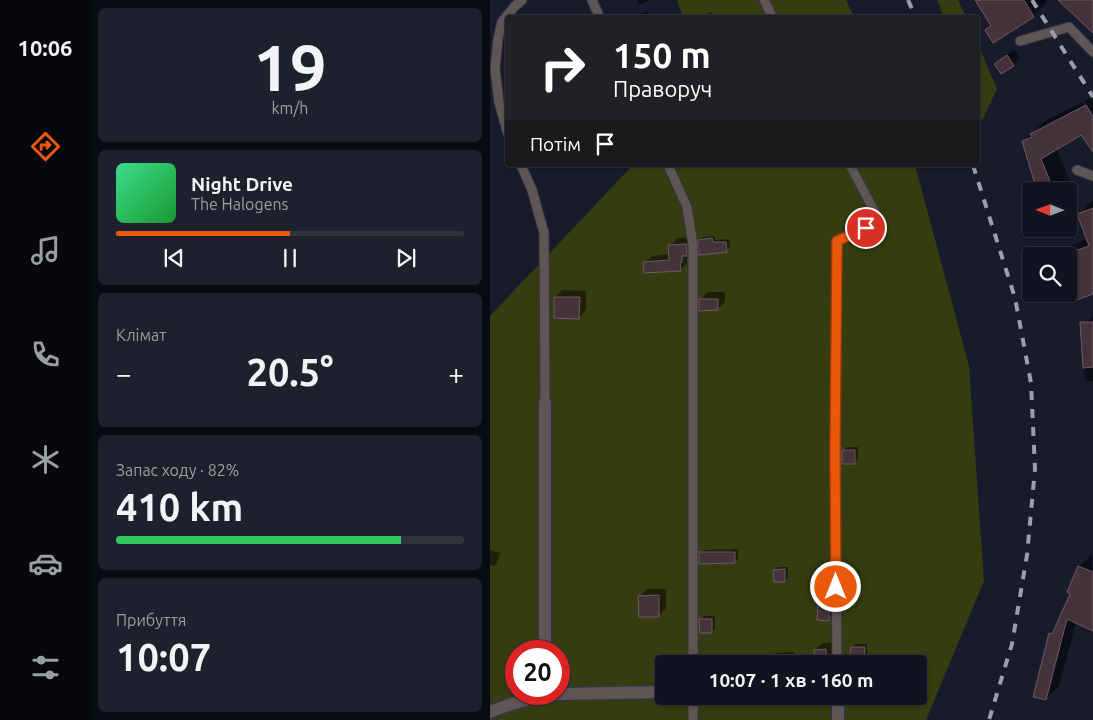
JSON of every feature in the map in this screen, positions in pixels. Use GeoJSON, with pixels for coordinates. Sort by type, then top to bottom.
{"type":"FeatureCollection","features":[{"type":"Feature","properties":{"kind":"street"},"geometry":{"type":"LineString","coordinates":[[544,403],[545,640]]}},
{"type":"Feature","properties":{"kind":"street"},"geometry":{"type":"LineString","coordinates":[[570,694],[655,692]]}},
{"type":"Feature","properties":{"kind":"street"},"geometry":{"type":"LineString","coordinates":[[490,712],[508,705]]}},
{"type":"Feature","properties":{"kind":"street"},"geometry":{"type":"LineString","coordinates":[[838,705],[838,720]]}},
{"type":"Feature","properties":{"kind":"lane"},"geometry":{"type":"LineString","coordinates":[[508,15],[522,0]]}},
{"type":"Feature","properties":{"kind":"lane"},"geometry":{"type":"LineString","coordinates":[[592,0],[599,15]]}},
{"type":"Feature","properties":{"kind":"lane"},"geometry":{"type":"LineString","coordinates":[[764,0],[772,15]]}},
{"type":"Feature","properties":{"kind":"lane"},"geometry":{"type":"LineString","coordinates":[[505,18],[502,22],[498,39],[495,69],[499,102],[505,123]]}},
{"type":"Feature","properties":{"kind":"lane"},"geometry":{"type":"LineString","coordinates":[[1020,40],[1070,26],[1093,52]]}},
{"type":"Feature","properties":{"kind":"lane"},"geometry":{"type":"LineString","coordinates":[[498,39],[505,42]]}},
{"type":"Feature","properties":{"kind":"lane"},"geometry":{"type":"LineString","coordinates":[[522,167],[532,190],[544,233],[544,403]]}},
{"type":"Feature","properties":{"kind":"lane"},"geometry":{"type":"LineString","coordinates":[[669,167],[687,207],[693,245],[693,655]]}},
{"type":"Feature","properties":{"kind":"lane"},"geometry":{"type":"LineString","coordinates":[[837,655],[835,452],[837,241],[880,222],[851,167]]}},
{"type":"Feature","properties":{"kind":"lane"},"geometry":{"type":"LineString","coordinates":[[1076,170],[1093,176]]}},
{"type":"Feature","properties":{"kind":"lane"},"geometry":{"type":"LineString","coordinates":[[693,705],[694,720]]}},
{"type":"Feature","properties":{"kind":"green space"},"geometry":{"type":"Polygon","coordinates":[[[677,0],[846,0],[853,15],[682,15],[677,0]]]}},
{"type":"Feature","properties":{"kind":"green space"},"geometry":{"type":"Polygon","coordinates":[[[937,0],[958,0],[965,15],[943,15],[937,0]]]}},
{"type":"Feature","properties":{"kind":"green space"},"geometry":{"type":"Polygon","coordinates":[[[980,49],[997,89],[982,121],[980,114],[980,49]]]}},
{"type":"Feature","properties":{"kind":"green space"},"geometry":{"type":"Polygon","coordinates":[[[631,167],[916,167],[969,366],[984,581],[926,720],[490,720],[490,316],[631,167]]]}},
{"type":"Feature","properties":{"kind":"building"},"geometry":{"type":"Polygon","coordinates":[[[975,0],[1024,0],[1034,17],[993,43],[985,30],[991,26],[975,0]]]}},
{"type":"Feature","properties":{"kind":"building"},"geometry":{"type":"Polygon","coordinates":[[[1058,0],[1093,0],[1093,33],[1058,0]]]}},
{"type":"Feature","properties":{"kind":"building"},"geometry":{"type":"Polygon","coordinates":[[[1007,55],[1014,66],[1001,74],[994,64],[1007,55]]]}},
{"type":"Feature","properties":{"kind":"building"},"geometry":{"type":"Polygon","coordinates":[[[1086,105],[1093,117],[1093,152],[1081,135],[1041,159],[1050,182],[1034,182],[1022,141],[1032,137],[1030,134],[1086,105]]]}},
{"type":"Feature","properties":{"kind":"building"},"geometry":{"type":"Polygon","coordinates":[[[1093,208],[1093,294],[1077,300],[1077,250],[1089,246],[1078,214],[1093,208]]]}},
{"type":"Feature","properties":{"kind":"building"},"geometry":{"type":"Polygon","coordinates":[[[712,238],[713,242],[726,242],[727,252],[699,255],[698,240],[712,238]]]}},
{"type":"Feature","properties":{"kind":"building"},"geometry":{"type":"Polygon","coordinates":[[[687,244],[687,256],[682,256],[682,262],[680,262],[681,271],[644,273],[643,262],[669,260],[668,245],[687,244]]]}},
{"type":"Feature","properties":{"kind":"building"},"geometry":{"type":"Polygon","coordinates":[[[554,297],[580,297],[579,319],[554,318],[554,297]]]}},
{"type":"Feature","properties":{"kind":"building"},"geometry":{"type":"Polygon","coordinates":[[[699,299],[718,299],[718,310],[699,311],[699,299]]]}},
{"type":"Feature","properties":{"kind":"building"},"geometry":{"type":"Polygon","coordinates":[[[1080,322],[1093,322],[1093,367],[1083,368],[1080,322]]]}},
{"type":"Feature","properties":{"kind":"building"},"geometry":{"type":"Polygon","coordinates":[[[842,450],[855,450],[855,464],[842,464],[842,450]]]}},
{"type":"Feature","properties":{"kind":"building"},"geometry":{"type":"Polygon","coordinates":[[[699,552],[735,552],[735,563],[699,564],[699,552]]]}},
{"type":"Feature","properties":{"kind":"building"},"geometry":{"type":"Polygon","coordinates":[[[1078,566],[1093,572],[1093,631],[1067,619],[1046,700],[1033,697],[1049,633],[1052,634],[1070,594],[1067,592],[1078,566]]]}},
{"type":"Feature","properties":{"kind":"building"},"geometry":{"type":"Polygon","coordinates":[[[785,569],[785,582],[774,582],[773,570],[785,569]]]}},
{"type":"Feature","properties":{"kind":"building"},"geometry":{"type":"Polygon","coordinates":[[[659,595],[659,617],[639,617],[638,596],[659,595]]]}},
{"type":"Feature","properties":{"kind":"building"},"geometry":{"type":"Polygon","coordinates":[[[818,605],[829,606],[829,621],[817,620],[818,605]]]}},
{"type":"Feature","properties":{"kind":"building"},"geometry":{"type":"Polygon","coordinates":[[[699,619],[712,619],[712,633],[700,633],[699,619]]]}},
{"type":"Feature","properties":{"kind":"building"},"geometry":{"type":"Polygon","coordinates":[[[851,647],[865,647],[864,655],[850,655],[851,647]]]}},
{"type":"Feature","properties":{"kind":"building"},"geometry":{"type":"Polygon","coordinates":[[[826,649],[826,655],[814,655],[814,650],[826,649]]]}},
{"type":"Feature","properties":{"kind":"railway"},"geometry":{"type":"LineString","coordinates":[[908,0],[915,15]]}},
{"type":"Feature","properties":{"kind":"railway"},"geometry":{"type":"LineString","coordinates":[[1032,0],[1093,97]]}},
{"type":"Feature","properties":{"kind":"railway"},"geometry":{"type":"LineString","coordinates":[[974,167],[1015,298],[1031,383],[1035,469],[1027,555],[1012,644],[989,720]]}},
{"type":"Feature","properties":{"kind":"route"},"geometry":{"type":"LineString","coordinates":[[836,587],[837,241],[866,228]]}}]}
